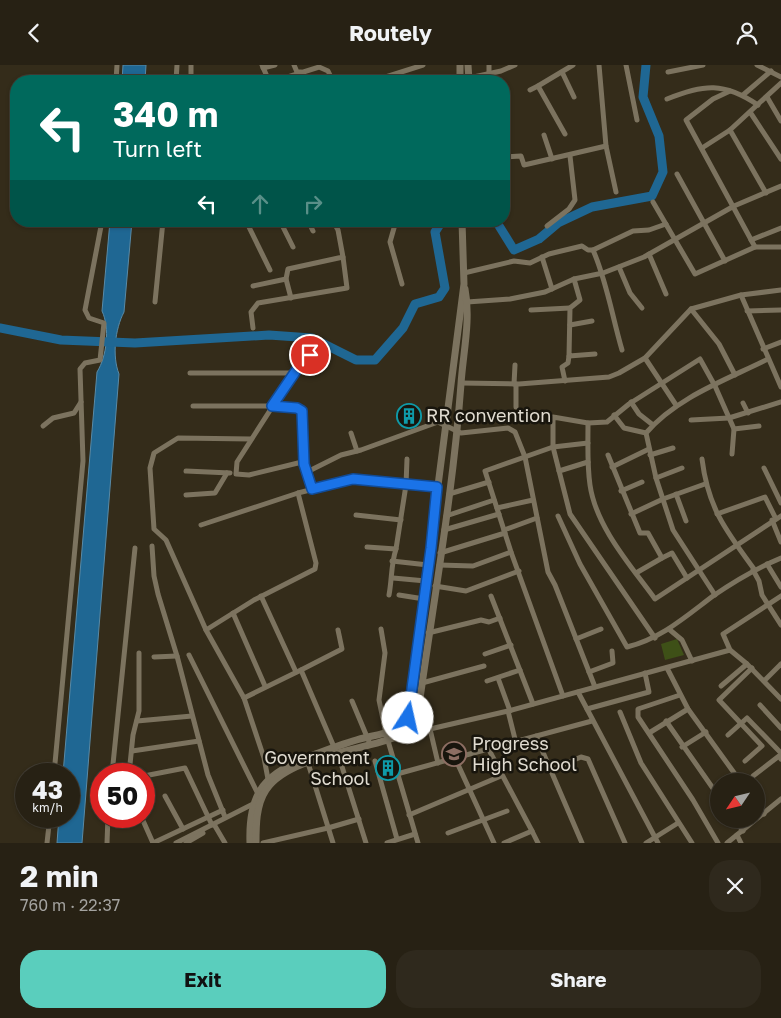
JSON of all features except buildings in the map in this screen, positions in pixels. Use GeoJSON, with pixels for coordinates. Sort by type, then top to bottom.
{"type":"FeatureCollection","features":[{"type":"Feature","properties":{"kind":"main road"},"geometry":{"type":"LineString","coordinates":[[387,737],[403,725],[411,708],[437,487],[464,284],[462,227]]}},
{"type":"Feature","properties":{"kind":"main road"},"geometry":{"type":"LineString","coordinates":[[250,843],[258,794],[268,779],[289,764],[410,729],[418,713],[449,493],[461,433],[461,383],[466,338],[467,302],[464,284]]}},
{"type":"Feature","properties":{"kind":"main road"},"geometry":{"type":"LineString","coordinates":[[257,803],[274,780],[285,772],[336,750]]}},
{"type":"Feature","properties":{"kind":"main road"},"geometry":{"type":"LineString","coordinates":[[255,813],[256,843]]}},
{"type":"Feature","properties":{"kind":"street"},"geometry":{"type":"LineString","coordinates":[[263,67],[275,65]]}},
{"type":"Feature","properties":{"kind":"street"},"geometry":{"type":"LineString","coordinates":[[294,65],[297,72],[302,72]]}},
{"type":"Feature","properties":{"kind":"street"},"geometry":{"type":"LineString","coordinates":[[392,75],[423,65]]}},
{"type":"Feature","properties":{"kind":"street"},"geometry":{"type":"LineString","coordinates":[[490,65],[489,75],[516,65]]}},
{"type":"Feature","properties":{"kind":"street"},"geometry":{"type":"LineString","coordinates":[[530,90],[573,65]]}},
{"type":"Feature","properties":{"kind":"street"},"geometry":{"type":"LineString","coordinates":[[598,65],[606,146],[616,192]]}},
{"type":"Feature","properties":{"kind":"street"},"geometry":{"type":"LineString","coordinates":[[626,65],[637,120]]}},
{"type":"Feature","properties":{"kind":"street"},"geometry":{"type":"LineString","coordinates":[[668,72],[703,65]]}},
{"type":"Feature","properties":{"kind":"street"},"geometry":{"type":"LineString","coordinates":[[757,65],[781,77]]}},
{"type":"Feature","properties":{"kind":"street"},"geometry":{"type":"LineString","coordinates":[[293,75],[319,67],[328,68]]}},
{"type":"Feature","properties":{"kind":"street"},"geometry":{"type":"LineString","coordinates":[[743,95],[771,71]]}},
{"type":"Feature","properties":{"kind":"street"},"geometry":{"type":"LineString","coordinates":[[562,72],[574,97]]}},
{"type":"Feature","properties":{"kind":"street"},"geometry":{"type":"LineString","coordinates":[[702,149],[730,130],[781,83]]}},
{"type":"Feature","properties":{"kind":"street"},"geometry":{"type":"LineString","coordinates":[[538,85],[565,133]]}},
{"type":"Feature","properties":{"kind":"street"},"geometry":{"type":"LineString","coordinates":[[667,99],[701,87],[718,87],[743,95],[758,105]]}},
{"type":"Feature","properties":{"kind":"street"},"geometry":{"type":"LineString","coordinates":[[730,91],[713,99],[686,120],[755,247]]}},
{"type":"Feature","properties":{"kind":"street"},"geometry":{"type":"LineString","coordinates":[[767,97],[781,121]]}},
{"type":"Feature","properties":{"kind":"street"},"geometry":{"type":"LineString","coordinates":[[750,112],[781,159]]}},
{"type":"Feature","properties":{"kind":"street"},"geometry":{"type":"LineString","coordinates":[[730,130],[766,193]]}},
{"type":"Feature","properties":{"kind":"street"},"geometry":{"type":"LineString","coordinates":[[544,135],[552,159]]}},
{"type":"Feature","properties":{"kind":"street"},"geometry":{"type":"LineString","coordinates":[[510,157],[521,156],[524,165],[570,156],[606,146]]}},
{"type":"Feature","properties":{"kind":"street"},"geometry":{"type":"LineString","coordinates":[[547,225],[568,209],[575,200],[570,156]]}},
{"type":"Feature","properties":{"kind":"street"},"geometry":{"type":"LineString","coordinates":[[677,174],[725,261]]}},
{"type":"Feature","properties":{"kind":"street"},"geometry":{"type":"LineString","coordinates":[[467,302],[510,299],[552,289],[574,279],[603,273],[620,267],[649,254],[734,206],[781,186]]}},
{"type":"Feature","properties":{"kind":"street"},"geometry":{"type":"LineString","coordinates":[[653,202],[695,274],[755,247],[781,247]]}},
{"type":"Feature","properties":{"kind":"street"},"geometry":{"type":"LineString","coordinates":[[464,273],[514,261],[530,263],[542,257],[582,246],[588,250],[593,250],[633,231],[649,230],[666,224]]}},
{"type":"Feature","properties":{"kind":"street"},"geometry":{"type":"LineString","coordinates":[[55,763],[83,461],[80,369],[85,363],[100,360],[104,323],[89,318],[85,310],[101,227]]}},
{"type":"Feature","properties":{"kind":"street"},"geometry":{"type":"LineString","coordinates":[[155,302],[162,227]]}},
{"type":"Feature","properties":{"kind":"street"},"geometry":{"type":"LineString","coordinates":[[249,227],[270,270]]}},
{"type":"Feature","properties":{"kind":"street"},"geometry":{"type":"LineString","coordinates":[[283,227],[293,247]]}},
{"type":"Feature","properties":{"kind":"street"},"geometry":{"type":"LineString","coordinates":[[311,227],[313,231]]}},
{"type":"Feature","properties":{"kind":"street"},"geometry":{"type":"LineString","coordinates":[[254,328],[251,312],[254,306],[346,288],[341,241],[335,227]]}},
{"type":"Feature","properties":{"kind":"street"},"geometry":{"type":"LineString","coordinates":[[394,227],[390,242],[402,284]]}},
{"type":"Feature","properties":{"kind":"street"},"geometry":{"type":"LineString","coordinates":[[751,240],[781,228]]}},
{"type":"Feature","properties":{"kind":"street"},"geometry":{"type":"LineString","coordinates":[[593,250],[603,273],[611,314],[622,350]]}},
{"type":"Feature","properties":{"kind":"street"},"geometry":{"type":"LineString","coordinates":[[649,254],[666,294]]}},
{"type":"Feature","properties":{"kind":"street"},"geometry":{"type":"LineString","coordinates":[[292,298],[286,279],[287,271],[291,267],[343,257]]}},
{"type":"Feature","properties":{"kind":"street"},"geometry":{"type":"LineString","coordinates":[[542,257],[552,289]]}},
{"type":"Feature","properties":{"kind":"street"},"geometry":{"type":"LineString","coordinates":[[620,267],[630,293],[642,308]]}},
{"type":"Feature","properties":{"kind":"street"},"geometry":{"type":"LineString","coordinates":[[253,286],[286,279]]}},
{"type":"Feature","properties":{"kind":"street"},"geometry":{"type":"LineString","coordinates":[[532,310],[570,308],[580,300],[574,279]]}},
{"type":"Feature","properties":{"kind":"street"},"geometry":{"type":"LineString","coordinates":[[461,383],[541,383],[608,377],[645,358],[691,309],[742,295],[781,290]]}},
{"type":"Feature","properties":{"kind":"street"},"geometry":{"type":"LineString","coordinates":[[742,295],[763,349],[781,386]]}},
{"type":"Feature","properties":{"kind":"street"},"geometry":{"type":"LineString","coordinates":[[565,381],[562,367],[568,363],[569,356],[570,308]]}},
{"type":"Feature","properties":{"kind":"street"},"geometry":{"type":"LineString","coordinates":[[691,309],[719,343],[735,375]]}},
{"type":"Feature","properties":{"kind":"street"},"geometry":{"type":"LineString","coordinates":[[747,311],[781,311]]}},
{"type":"Feature","properties":{"kind":"street"},"geometry":{"type":"LineString","coordinates":[[570,325],[592,321]]}},
{"type":"Feature","properties":{"kind":"street"},"geometry":{"type":"LineString","coordinates":[[763,349],[781,342]]}},
{"type":"Feature","properties":{"kind":"street"},"geometry":{"type":"LineString","coordinates":[[236,474],[237,462],[294,373],[304,359],[319,352]]}},
{"type":"Feature","properties":{"kind":"street"},"geometry":{"type":"LineString","coordinates":[[569,356],[595,354]]}},
{"type":"Feature","properties":{"kind":"street"},"geometry":{"type":"LineString","coordinates":[[645,358],[676,405]]}},
{"type":"Feature","properties":{"kind":"street"},"geometry":{"type":"LineString","coordinates":[[655,638],[570,514],[553,447],[554,417],[588,423],[607,422],[631,403],[700,359],[715,385],[734,429],[732,454]]}},
{"type":"Feature","properties":{"kind":"street"},"geometry":{"type":"LineString","coordinates":[[646,433],[676,405],[768,359]]}},
{"type":"Feature","properties":{"kind":"street"},"geometry":{"type":"LineString","coordinates":[[515,365],[516,407]]}},
{"type":"Feature","properties":{"kind":"street"},"geometry":{"type":"LineString","coordinates":[[774,373],[781,370]]}},
{"type":"Feature","properties":{"kind":"street"},"geometry":{"type":"LineString","coordinates":[[190,373],[294,373]]}},
{"type":"Feature","properties":{"kind":"street"},"geometry":{"type":"LineString","coordinates":[[43,427],[53,418],[74,413],[81,401]]}},
{"type":"Feature","properties":{"kind":"street"},"geometry":{"type":"LineString","coordinates":[[691,420],[729,418],[781,402]]}},
{"type":"Feature","properties":{"kind":"street"},"geometry":{"type":"LineString","coordinates":[[631,403],[639,414],[653,425]]}},
{"type":"Feature","properties":{"kind":"street"},"geometry":{"type":"LineString","coordinates":[[743,403],[748,413]]}},
{"type":"Feature","properties":{"kind":"street"},"geometry":{"type":"LineString","coordinates":[[193,406],[272,406],[297,408],[302,411],[304,464],[312,489]]}},
{"type":"Feature","properties":{"kind":"street"},"geometry":{"type":"LineString","coordinates":[[614,415],[624,429],[646,433]]}},
{"type":"Feature","properties":{"kind":"street"},"geometry":{"type":"LineString","coordinates":[[307,472],[341,455],[438,422],[446,424],[461,433],[508,428],[515,432],[525,457],[548,572],[555,585],[595,687]]}},
{"type":"Feature","properties":{"kind":"street"},"geometry":{"type":"LineString","coordinates":[[588,423],[590,487],[601,517],[636,573],[655,599],[776,518]]}},
{"type":"Feature","properties":{"kind":"street"},"geometry":{"type":"LineString","coordinates":[[734,429],[759,426]]}},
{"type":"Feature","properties":{"kind":"street"},"geometry":{"type":"LineString","coordinates":[[351,433],[357,451]]}},
{"type":"Feature","properties":{"kind":"street"},"geometry":{"type":"LineString","coordinates":[[646,433],[656,478],[673,530],[715,595]]}},
{"type":"Feature","properties":{"kind":"street"},"geometry":{"type":"LineString","coordinates":[[251,439],[178,439],[154,453],[151,459],[153,525],[166,541],[206,630],[244,698],[264,758],[268,779]]}},
{"type":"Feature","properties":{"kind":"street"},"geometry":{"type":"LineString","coordinates":[[563,696],[520,571],[511,552],[485,471],[553,447],[588,443]]}},
{"type":"Feature","properties":{"kind":"street"},"geometry":{"type":"LineString","coordinates":[[612,467],[650,452],[673,448]]}},
{"type":"Feature","properties":{"kind":"street"},"geometry":{"type":"LineString","coordinates":[[608,455],[621,491],[640,533],[648,533],[662,559]]}},
{"type":"Feature","properties":{"kind":"street"},"geometry":{"type":"LineString","coordinates":[[389,595],[393,578],[392,561],[396,549],[406,485],[407,459]]}},
{"type":"Feature","properties":{"kind":"street"},"geometry":{"type":"LineString","coordinates":[[702,459],[705,484],[717,514],[754,570],[760,584],[760,592],[781,625]]}},
{"type":"Feature","properties":{"kind":"street"},"geometry":{"type":"LineString","coordinates":[[186,471],[249,475],[297,462],[304,464]]}},
{"type":"Feature","properties":{"kind":"street"},"geometry":{"type":"LineString","coordinates":[[559,471],[588,462]]}},
{"type":"Feature","properties":{"kind":"street"},"geometry":{"type":"LineString","coordinates":[[656,478],[682,468]]}},
{"type":"Feature","properties":{"kind":"street"},"geometry":{"type":"LineString","coordinates":[[764,468],[781,503]]}},
{"type":"Feature","properties":{"kind":"street"},"geometry":{"type":"LineString","coordinates":[[186,495],[214,493],[227,473]]}},
{"type":"Feature","properties":{"kind":"street"},"geometry":{"type":"LineString","coordinates":[[201,525],[298,493],[353,479],[437,487]]}},
{"type":"Feature","properties":{"kind":"street"},"geometry":{"type":"LineString","coordinates":[[449,493],[489,482]]}},
{"type":"Feature","properties":{"kind":"street"},"geometry":{"type":"LineString","coordinates":[[621,491],[642,482]]}},
{"type":"Feature","properties":{"kind":"street"},"geometry":{"type":"LineString","coordinates":[[631,514],[663,499],[705,484]]}},
{"type":"Feature","properties":{"kind":"street"},"geometry":{"type":"LineString","coordinates":[[206,630],[261,596],[315,569],[316,563],[298,493]]}},
{"type":"Feature","properties":{"kind":"street"},"geometry":{"type":"LineString","coordinates":[[676,494],[686,521]]}},
{"type":"Feature","properties":{"kind":"street"},"geometry":{"type":"LineString","coordinates":[[717,514],[765,497],[776,518],[781,542]]}},
{"type":"Feature","properties":{"kind":"street"},"geometry":{"type":"LineString","coordinates":[[446,516],[494,500]]}},
{"type":"Feature","properties":{"kind":"street"},"geometry":{"type":"LineString","coordinates":[[497,508],[533,500]]}},
{"type":"Feature","properties":{"kind":"street"},"geometry":{"type":"LineString","coordinates":[[356,515],[401,520]]}},
{"type":"Feature","properties":{"kind":"street"},"geometry":{"type":"LineString","coordinates":[[444,530],[499,515]]}},
{"type":"Feature","properties":{"kind":"street"},"geometry":{"type":"LineString","coordinates":[[558,516],[580,564],[627,647],[655,638],[670,630],[715,595],[754,570],[781,559]]}},
{"type":"Feature","properties":{"kind":"street"},"geometry":{"type":"LineString","coordinates":[[440,553],[537,518]]}},
{"type":"Feature","properties":{"kind":"street"},"geometry":{"type":"LineString","coordinates":[[152,546],[154,576],[208,775],[226,817]]}},
{"type":"Feature","properties":{"kind":"street"},"geometry":{"type":"LineString","coordinates":[[367,547],[396,549]]}},
{"type":"Feature","properties":{"kind":"street"},"geometry":{"type":"LineString","coordinates":[[113,763],[135,548]]}},
{"type":"Feature","properties":{"kind":"street"},"geometry":{"type":"LineString","coordinates":[[438,565],[473,566],[511,552]]}},
{"type":"Feature","properties":{"kind":"street"},"geometry":{"type":"LineString","coordinates":[[636,573],[672,553],[687,578]]}},
{"type":"Feature","properties":{"kind":"street"},"geometry":{"type":"LineString","coordinates":[[392,561],[428,565]]}},
{"type":"Feature","properties":{"kind":"street"},"geometry":{"type":"LineString","coordinates":[[767,564],[781,587]]}},
{"type":"Feature","properties":{"kind":"street"},"geometry":{"type":"LineString","coordinates":[[435,587],[466,591],[520,571]]}},
{"type":"Feature","properties":{"kind":"street"},"geometry":{"type":"LineString","coordinates":[[393,578],[426,581]]}},
{"type":"Feature","properties":{"kind":"street"},"geometry":{"type":"LineString","coordinates":[[399,595],[424,599]]}},
{"type":"Feature","properties":{"kind":"street"},"geometry":{"type":"LineString","coordinates":[[492,595],[533,704]]}},
{"type":"Feature","properties":{"kind":"street"},"geometry":{"type":"LineString","coordinates":[[261,596],[336,750],[366,843]]}},
{"type":"Feature","properties":{"kind":"street"},"geometry":{"type":"LineString","coordinates":[[781,596],[723,634],[730,650],[750,666],[781,699]]}},
{"type":"Feature","properties":{"kind":"street"},"geometry":{"type":"LineString","coordinates":[[233,613],[265,686]]}},
{"type":"Feature","properties":{"kind":"street"},"geometry":{"type":"LineString","coordinates":[[428,633],[481,620],[489,622],[500,618]]}},
{"type":"Feature","properties":{"kind":"street"},"geometry":{"type":"LineString","coordinates":[[381,629],[384,653],[379,701],[397,774],[418,843]]}},
{"type":"Feature","properties":{"kind":"street"},"geometry":{"type":"LineString","coordinates":[[576,639],[601,629]]}},
{"type":"Feature","properties":{"kind":"street"},"geometry":{"type":"LineString","coordinates":[[244,698],[342,649],[338,630]]}},
{"type":"Feature","properties":{"kind":"street"},"geometry":{"type":"LineString","coordinates":[[670,630],[682,640],[692,661]]}},
{"type":"Feature","properties":{"kind":"street"},"geometry":{"type":"LineString","coordinates":[[484,655],[511,645]]}},
{"type":"Feature","properties":{"kind":"street"},"geometry":{"type":"LineString","coordinates":[[403,725],[410,729],[430,729],[509,711],[730,650]]}},
{"type":"Feature","properties":{"kind":"street"},"geometry":{"type":"LineString","coordinates":[[589,672],[613,663],[612,651]]}},
{"type":"Feature","properties":{"kind":"street"},"geometry":{"type":"LineString","coordinates":[[130,763],[139,711],[139,653]]}},
{"type":"Feature","properties":{"kind":"street"},"geometry":{"type":"LineString","coordinates":[[190,655],[258,794]]}},
{"type":"Feature","properties":{"kind":"street"},"geometry":{"type":"LineString","coordinates":[[154,657],[177,656]]}},
{"type":"Feature","properties":{"kind":"street"},"geometry":{"type":"LineString","coordinates":[[764,681],[781,664]]}},
{"type":"Feature","properties":{"kind":"street"},"geometry":{"type":"LineString","coordinates":[[422,683],[484,666]]}},
{"type":"Feature","properties":{"kind":"street"},"geometry":{"type":"LineString","coordinates":[[722,685],[750,666]]}},
{"type":"Feature","properties":{"kind":"street"},"geometry":{"type":"LineString","coordinates":[[745,761],[762,746],[719,700],[750,666]]}},
{"type":"Feature","properties":{"kind":"street"},"geometry":{"type":"LineString","coordinates":[[667,668],[688,709],[734,773]]}},
{"type":"Feature","properties":{"kind":"street"},"geometry":{"type":"LineString","coordinates":[[487,681],[520,670]]}},
{"type":"Feature","properties":{"kind":"street"},"geometry":{"type":"LineString","coordinates":[[587,709],[649,693],[645,673]]}},
{"type":"Feature","properties":{"kind":"street"},"geometry":{"type":"LineString","coordinates":[[498,678],[509,711],[516,743]]}},
{"type":"Feature","properties":{"kind":"street"},"geometry":{"type":"LineString","coordinates":[[578,692],[656,840]]}},
{"type":"Feature","properties":{"kind":"street"},"geometry":{"type":"LineString","coordinates":[[680,695],[638,709],[638,717],[693,799],[718,843]]}},
{"type":"Feature","properties":{"kind":"street"},"geometry":{"type":"LineString","coordinates":[[352,701],[368,741]]}},
{"type":"Feature","properties":{"kind":"street"},"geometry":{"type":"LineString","coordinates":[[760,705],[781,727]]}},
{"type":"Feature","properties":{"kind":"street"},"geometry":{"type":"LineString","coordinates":[[649,733],[688,709]]}},
{"type":"Feature","properties":{"kind":"street"},"geometry":{"type":"LineString","coordinates":[[620,712],[641,763],[690,842]]}},
{"type":"Feature","properties":{"kind":"street"},"geometry":{"type":"LineString","coordinates":[[136,721],[192,716]]}},
{"type":"Feature","properties":{"kind":"street"},"geometry":{"type":"LineString","coordinates":[[728,735],[747,718],[780,756],[757,773]]}},
{"type":"Feature","properties":{"kind":"street"},"geometry":{"type":"LineString","coordinates":[[397,774],[592,721]]}},
{"type":"Feature","properties":{"kind":"street"},"geometry":{"type":"LineString","coordinates":[[666,721],[682,747],[710,785]]}},
{"type":"Feature","properties":{"kind":"street"},"geometry":{"type":"LineString","coordinates":[[430,729],[438,763]]}},
{"type":"Feature","properties":{"kind":"street"},"geometry":{"type":"LineString","coordinates":[[682,747],[706,732]]}},
{"type":"Feature","properties":{"kind":"street"},"geometry":{"type":"LineString","coordinates":[[536,736],[582,843]]}},
{"type":"Feature","properties":{"kind":"street"},"geometry":{"type":"LineString","coordinates":[[132,751],[199,741]]}},
{"type":"Feature","properties":{"kind":"street"},"geometry":{"type":"LineString","coordinates":[[489,750],[501,776],[538,843]]}},
{"type":"Feature","properties":{"kind":"street"},"geometry":{"type":"LineString","coordinates":[[550,770],[581,757],[588,759],[625,843]]}},
{"type":"Feature","properties":{"kind":"street"},"geometry":{"type":"LineString","coordinates":[[456,758],[468,790],[494,843]]}},
{"type":"Feature","properties":{"kind":"street"},"geometry":{"type":"LineString","coordinates":[[375,761],[397,839]]}},
{"type":"Feature","properties":{"kind":"street"},"geometry":{"type":"LineString","coordinates":[[308,763],[333,843]]}},
{"type":"Feature","properties":{"kind":"street"},"geometry":{"type":"LineString","coordinates":[[155,774],[185,768],[208,818],[224,843]]}},
{"type":"Feature","properties":{"kind":"street"},"geometry":{"type":"LineString","coordinates":[[409,815],[501,776]]}},
{"type":"Feature","properties":{"kind":"street"},"geometry":{"type":"LineString","coordinates":[[165,796],[183,829]]}},
{"type":"Feature","properties":{"kind":"street"},"geometry":{"type":"LineString","coordinates":[[765,813],[781,799]]}},
{"type":"Feature","properties":{"kind":"street"},"geometry":{"type":"LineString","coordinates":[[186,843],[226,817],[257,803]]}},
{"type":"Feature","properties":{"kind":"street"},"geometry":{"type":"LineString","coordinates":[[146,828],[153,843],[222,810]]}},
{"type":"Feature","properties":{"kind":"street"},"geometry":{"type":"LineString","coordinates":[[176,843],[246,810],[255,813]]}},
{"type":"Feature","properties":{"kind":"street"},"geometry":{"type":"LineString","coordinates":[[448,833],[508,811]]}},
{"type":"Feature","properties":{"kind":"street"},"geometry":{"type":"LineString","coordinates":[[263,843],[359,819]]}},
{"type":"Feature","properties":{"kind":"street"},"geometry":{"type":"LineString","coordinates":[[646,843],[656,840],[678,823]]}},
{"type":"Feature","properties":{"kind":"street"},"geometry":{"type":"LineString","coordinates":[[47,843],[49,828]]}},
{"type":"Feature","properties":{"kind":"street"},"geometry":{"type":"LineString","coordinates":[[107,843],[108,828]]}},
{"type":"Feature","properties":{"kind":"street"},"geometry":{"type":"LineString","coordinates":[[727,843],[747,828]]}},
{"type":"Feature","properties":{"kind":"street"},"geometry":{"type":"LineString","coordinates":[[504,843],[532,831]]}},
{"type":"Feature","properties":{"kind":"street"},"geometry":{"type":"LineString","coordinates":[[387,843],[415,834]]}},
{"type":"Feature","properties":{"kind":"street"},"geometry":{"type":"LineString","coordinates":[[737,835],[741,843]]}},
{"type":"Feature","properties":{"kind":"green space"},"geometry":{"type":"Polygon","coordinates":[[[677,639],[684,655],[665,660],[661,644],[677,639]]]}},
{"type":"Feature","properties":{"kind":"water"},"geometry":{"type":"Polygon","coordinates":[[[123,65],[146,65],[145,75],[122,75],[123,65]]]}},
{"type":"Feature","properties":{"kind":"water"},"geometry":{"type":"Polygon","coordinates":[[[109,227],[131,227],[124,312],[118,326],[115,351],[119,374],[82,843],[57,843],[58,828],[80,828],[80,763],[64,763],[97,372],[103,358],[107,334],[102,311],[109,227]]]}},
{"type":"Feature","properties":{"kind":"waterway"},"geometry":{"type":"LineString","coordinates":[[500,227],[514,250],[539,239],[558,223],[592,207],[652,196],[663,172],[659,136],[643,97],[646,65]]}},
{"type":"Feature","properties":{"kind":"waterway"},"geometry":{"type":"LineString","coordinates":[[0,328],[61,340],[135,343],[269,335],[312,338],[356,360],[375,360],[403,328],[415,304],[439,297],[445,288],[435,232],[438,227]]}},
{"type":"Feature","properties":{"kind":"place","name":"RR convention"},"geometry":{"type":"Point","coordinates":[409,416]}},
{"type":"Feature","properties":{"kind":"place","name":"Progress High School"},"geometry":{"type":"Point","coordinates":[454,754]}},
{"type":"Feature","properties":{"kind":"place","name":"Government School"},"geometry":{"type":"Point","coordinates":[388,768]}},
{"type":"Feature","properties":{"kind":"route"},"geometry":{"type":"LineString","coordinates":[[310,355],[304,359],[272,406],[297,408],[302,411],[304,464],[312,489],[353,479],[437,487],[411,708],[408,718]]}}]}
